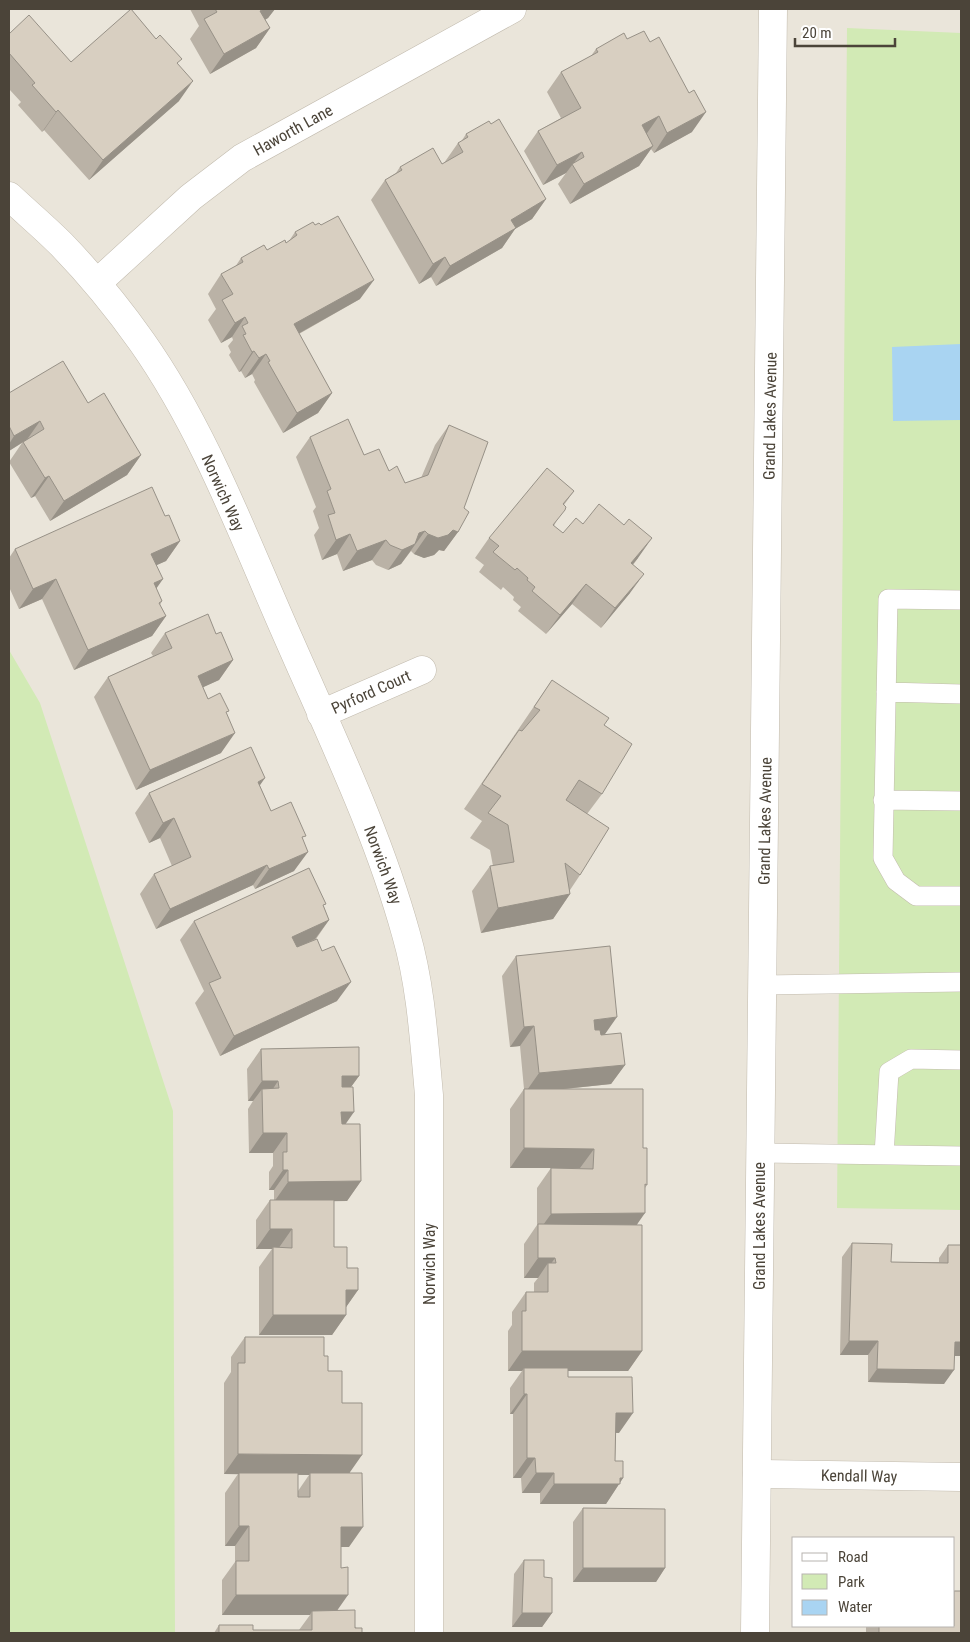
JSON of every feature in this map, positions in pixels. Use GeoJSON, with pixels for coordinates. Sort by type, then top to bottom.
{"type":"FeatureCollection","features":[{"type":"Feature","properties":{"kind":"street","name":"Haworth Lane"},"geometry":{"type":"LineString","coordinates":[[97,284],[191,197],[242,158],[512,9]]}},
{"type":"Feature","properties":{"kind":"street","name":"Grand Lakes Avenue"},"geometry":{"type":"LineString","coordinates":[[755,1633],[773,9]]}},
{"type":"Feature","properties":{"kind":"street","name":"Norwich Way"},"geometry":{"type":"LineString","coordinates":[[9,196],[61,244],[97,284],[142,342],[184,410],[214,470],[384,860],[407,936],[422,1015],[429,1095],[429,1633]]}},
{"type":"Feature","properties":{"kind":"street","name":"Pyrford Court"},"geometry":{"type":"LineString","coordinates":[[321,714],[422,670]]}},
{"type":"Feature","properties":{"kind":"street","name":"Kendall Way"},"geometry":{"type":"LineString","coordinates":[[757,1474],[961,1477]]}},
{"type":"Feature","properties":{"kind":"lane"},"geometry":{"type":"LineString","coordinates":[[961,600],[888,599],[883,800],[883,858],[896,881],[916,896],[961,896]]}},
{"type":"Feature","properties":{"kind":"lane"},"geometry":{"type":"LineString","coordinates":[[886,692],[961,694]]}},
{"type":"Feature","properties":{"kind":"lane"},"geometry":{"type":"LineString","coordinates":[[883,800],[961,800]]}},
{"type":"Feature","properties":{"kind":"lane"},"geometry":{"type":"LineString","coordinates":[[763,986],[961,982]]}},
{"type":"Feature","properties":{"kind":"lane"},"geometry":{"type":"LineString","coordinates":[[884,1155],[889,1072],[911,1059],[961,1060]]}},
{"type":"Feature","properties":{"kind":"lane"},"geometry":{"type":"LineString","coordinates":[[760,1153],[961,1156]]}},
{"type":"Feature","properties":{"kind":"shaded area"},"geometry":{"type":"Polygon","coordinates":[[[9,9],[961,9],[961,1633],[9,1633],[9,9]]]}},
{"type":"Feature","properties":{"kind":"green space"},"geometry":{"type":"Polygon","coordinates":[[[847,28],[961,33],[961,1210],[837,1208],[847,28]]]}},
{"type":"Feature","properties":{"kind":"green space"},"geometry":{"type":"Polygon","coordinates":[[[9,650],[40,703],[173,1111],[175,1633],[9,1633],[9,650]]]}},
{"type":"Feature","properties":{"kind":"water"},"geometry":{"type":"Polygon","coordinates":[[[961,344],[961,420],[893,421],[892,347],[961,344]]]}},
{"type":"Feature","properties":{"kind":"building"},"geometry":{"type":"Polygon","coordinates":[[[131,9],[156,39],[160,35],[182,59],[177,63],[193,81],[103,160],[58,110],[56,112],[32,85],[35,83],[9,53],[9,34],[29,15],[71,62],[131,9]]]}},
{"type":"Feature","properties":{"kind":"building"},"geometry":{"type":"Polygon","coordinates":[[[215,9],[264,9],[260,11],[270,28],[224,54],[204,19],[217,12],[215,9]]]}},
{"type":"Feature","properties":{"kind":"building"},"geometry":{"type":"Polygon","coordinates":[[[644,31],[650,42],[659,37],[689,93],[694,90],[706,112],[667,133],[659,116],[642,125],[653,146],[584,184],[572,164],[584,157],[582,152],[557,165],[538,131],[581,108],[561,72],[598,52],[596,49],[624,33],[627,39],[644,31]]]}},
{"type":"Feature","properties":{"kind":"building"},"geometry":{"type":"Polygon","coordinates":[[[499,119],[546,199],[511,220],[516,228],[450,266],[445,257],[433,264],[385,180],[402,170],[400,167],[433,148],[442,164],[463,152],[458,143],[468,137],[466,134],[489,121],[491,124],[499,119]]]}},
{"type":"Feature","properties":{"kind":"building"},"geometry":{"type":"Polygon","coordinates":[[[338,216],[374,280],[294,324],[332,393],[297,413],[268,362],[270,361],[266,354],[259,358],[254,351],[252,352],[243,335],[246,334],[242,326],[248,323],[245,317],[235,323],[222,300],[233,294],[221,274],[243,262],[241,258],[264,245],[267,250],[285,240],[286,243],[297,235],[295,232],[313,222],[315,225],[319,223],[321,225],[338,216]]]}},
{"type":"Feature","properties":{"kind":"building"},"geometry":{"type":"Polygon","coordinates":[[[63,361],[88,403],[104,393],[141,455],[64,501],[49,476],[45,478],[23,442],[44,429],[40,421],[14,436],[9,426],[9,393],[63,361]]]}},
{"type":"Feature","properties":{"kind":"building"},"geometry":{"type":"Polygon","coordinates":[[[348,419],[364,455],[379,449],[389,471],[397,466],[405,483],[428,475],[449,425],[488,442],[464,508],[469,512],[458,532],[453,530],[448,535],[438,538],[425,531],[419,533],[415,544],[402,550],[390,545],[386,540],[357,551],[350,534],[336,540],[328,515],[335,513],[327,491],[331,489],[310,437],[348,419]]]}},
{"type":"Feature","properties":{"kind":"building"},"geometry":{"type":"Polygon","coordinates":[[[547,468],[574,491],[563,504],[566,507],[565,510],[553,525],[563,533],[576,518],[583,524],[599,504],[624,525],[629,519],[652,538],[631,563],[644,574],[615,608],[586,584],[560,615],[532,591],[535,587],[527,580],[528,578],[493,552],[499,546],[489,538],[547,468]]]}},
{"type":"Feature","properties":{"kind":"building"},"geometry":{"type":"Polygon","coordinates":[[[152,487],[165,516],[169,515],[180,541],[151,554],[163,579],[154,583],[162,601],[159,603],[166,616],[88,650],[56,579],[33,589],[15,549],[152,487]]]}},
{"type":"Feature","properties":{"kind":"building"},"geometry":{"type":"Polygon","coordinates":[[[208,614],[216,634],[221,632],[233,660],[198,676],[208,699],[220,693],[229,711],[226,712],[235,733],[150,770],[108,677],[172,648],[165,633],[208,614]]]}},
{"type":"Feature","properties":{"kind":"building"},"geometry":{"type":"Polygon","coordinates":[[[552,680],[609,718],[604,725],[632,744],[602,794],[579,780],[566,800],[609,828],[580,875],[565,863],[570,894],[498,908],[490,866],[514,862],[508,825],[488,813],[501,796],[482,784],[519,730],[522,731],[540,710],[534,707],[552,680]]]}},
{"type":"Feature","properties":{"kind":"building"},"geometry":{"type":"Polygon","coordinates":[[[251,747],[265,778],[258,782],[271,811],[291,802],[306,836],[302,837],[308,852],[269,869],[267,865],[170,909],[154,874],[191,857],[174,818],[163,823],[149,793],[251,747]]]}},
{"type":"Feature","properties":{"kind":"building"},"geometry":{"type":"Polygon","coordinates":[[[309,868],[326,904],[323,905],[329,920],[292,937],[297,947],[317,939],[322,951],[334,946],[351,982],[234,1036],[209,983],[221,978],[194,921],[309,868]]]}},
{"type":"Feature","properties":{"kind":"building"},"geometry":{"type":"Polygon","coordinates":[[[610,946],[617,1017],[594,1020],[595,1030],[600,1030],[601,1035],[621,1033],[625,1065],[539,1073],[534,1026],[524,1027],[516,956],[610,946]]]}},
{"type":"Feature","properties":{"kind":"building"},"geometry":{"type":"Polygon","coordinates":[[[359,1047],[359,1076],[342,1076],[342,1087],[353,1087],[354,1112],[341,1112],[342,1124],[360,1124],[361,1181],[288,1182],[288,1170],[283,1170],[283,1152],[287,1152],[287,1133],[263,1133],[262,1089],[279,1088],[278,1081],[262,1081],[261,1049],[359,1047]]]}},
{"type":"Feature","properties":{"kind":"building"},"geometry":{"type":"Polygon","coordinates":[[[524,1089],[643,1089],[643,1148],[647,1148],[645,1213],[551,1214],[551,1168],[593,1169],[594,1149],[524,1148],[524,1089]]]}},
{"type":"Feature","properties":{"kind":"building"},"geometry":{"type":"Polygon","coordinates":[[[270,1200],[334,1200],[334,1247],[347,1247],[347,1268],[358,1268],[358,1290],[346,1290],[346,1315],[273,1315],[273,1247],[292,1248],[292,1229],[270,1229],[270,1200]]]}},
{"type":"Feature","properties":{"kind":"building"},"geometry":{"type":"Polygon","coordinates":[[[538,1224],[642,1225],[642,1351],[522,1351],[522,1311],[526,1311],[526,1292],[548,1292],[548,1263],[556,1263],[555,1258],[538,1258],[538,1224]]]}},
{"type":"Feature","properties":{"kind":"building"},"geometry":{"type":"Polygon","coordinates":[[[852,1243],[892,1244],[891,1262],[948,1263],[948,1245],[961,1245],[961,1342],[955,1342],[954,1370],[877,1369],[878,1341],[849,1341],[852,1243]]]}},
{"type":"Feature","properties":{"kind":"building"},"geometry":{"type":"Polygon","coordinates":[[[245,1337],[324,1337],[324,1356],[328,1356],[328,1371],[342,1371],[342,1403],[362,1403],[362,1455],[238,1454],[238,1363],[245,1363],[245,1337]]]}},
{"type":"Feature","properties":{"kind":"building"},"geometry":{"type":"Polygon","coordinates":[[[524,1368],[568,1368],[568,1377],[632,1377],[633,1413],[616,1413],[615,1461],[623,1461],[623,1478],[620,1478],[620,1484],[554,1484],[554,1473],[536,1473],[535,1458],[527,1458],[527,1394],[524,1394],[524,1368]]]}},
{"type":"Feature","properties":{"kind":"building"},"geometry":{"type":"Polygon","coordinates":[[[239,1473],[298,1473],[298,1497],[310,1497],[310,1473],[362,1473],[363,1527],[341,1527],[341,1568],[348,1567],[348,1595],[236,1595],[236,1561],[249,1561],[249,1526],[239,1526],[239,1473]]]}},
{"type":"Feature","properties":{"kind":"building"},"geometry":{"type":"Polygon","coordinates":[[[583,1508],[665,1509],[665,1568],[583,1568],[583,1508]]]}},
{"type":"Feature","properties":{"kind":"building"},"geometry":{"type":"Polygon","coordinates":[[[524,1560],[544,1560],[544,1577],[552,1578],[552,1613],[522,1613],[524,1560]]]}},
{"type":"Feature","properties":{"kind":"building"},"geometry":{"type":"Polygon","coordinates":[[[955,1591],[961,1591],[961,1633],[879,1633],[879,1627],[955,1627],[955,1591]]]}},
{"type":"Feature","properties":{"kind":"building"},"geometry":{"type":"Polygon","coordinates":[[[355,1610],[355,1628],[362,1628],[362,1633],[219,1633],[219,1625],[253,1625],[253,1630],[312,1630],[312,1611],[355,1610]]]}}]}
